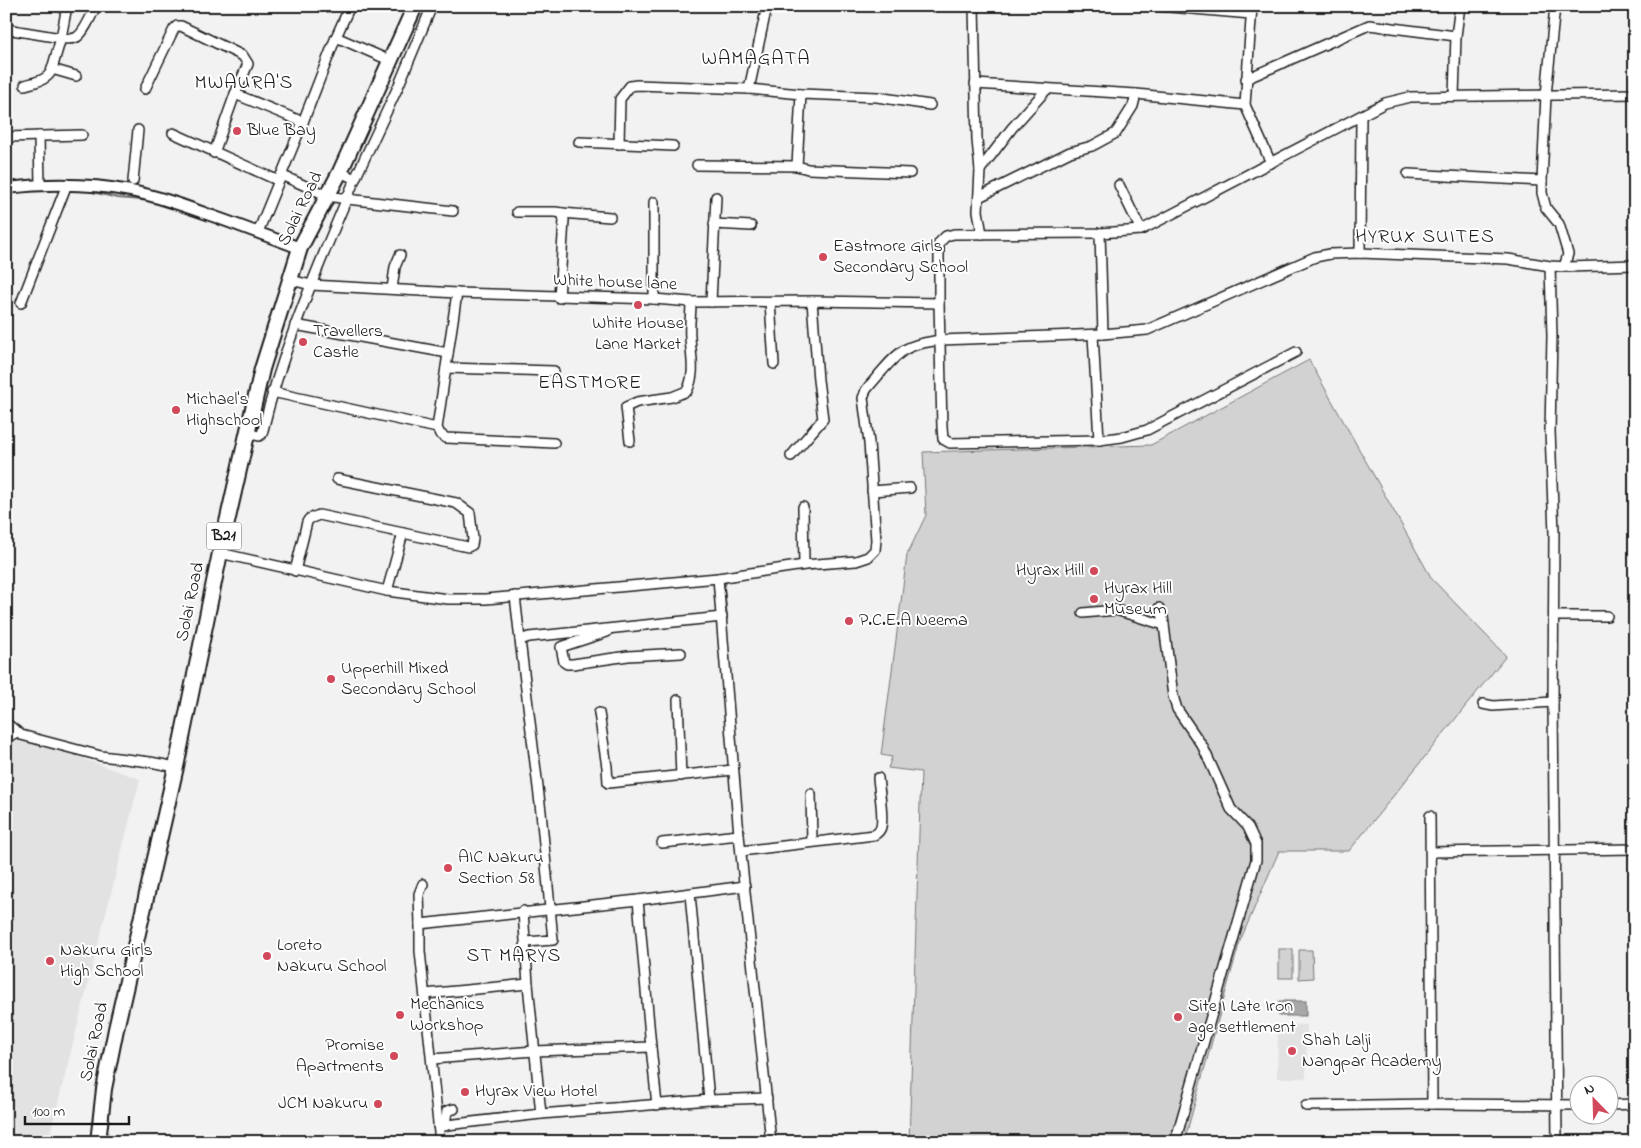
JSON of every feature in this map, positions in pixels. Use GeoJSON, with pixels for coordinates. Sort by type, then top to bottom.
{"type":"FeatureCollection","features":[{"type":"Feature","properties":{"kind":"highway","name":"Solai Road"},"geometry":{"type":"LineString","coordinates":[[98,1142],[104,1089],[116,1029],[176,767],[220,554],[262,369],[300,248],[340,172],[415,6]]}},
{"type":"Feature","properties":{"kind":"highway","name":"B21"},"geometry":{"type":"LineString","coordinates":[[90,1142],[104,1089]]}},
{"type":"Feature","properties":{"kind":"street"},"geometry":{"type":"LineString","coordinates":[[25,85],[44,79],[51,74],[61,38],[66,6]]}},
{"type":"Feature","properties":{"kind":"street"},"geometry":{"type":"LineString","coordinates":[[6,28],[70,39],[77,37],[82,32],[96,6]]}},
{"type":"Feature","properties":{"kind":"street"},"geometry":{"type":"LineString","coordinates":[[258,232],[350,6]]}},
{"type":"Feature","properties":{"kind":"street"},"geometry":{"type":"LineString","coordinates":[[247,434],[259,436],[262,434],[272,392],[295,325],[355,179],[432,6]]}},
{"type":"Feature","properties":{"kind":"street"},"geometry":{"type":"LineString","coordinates":[[749,89],[767,6]]}},
{"type":"Feature","properties":{"kind":"street"},"geometry":{"type":"LineString","coordinates":[[974,6],[977,140],[980,170],[978,211],[982,234]]}},
{"type":"Feature","properties":{"kind":"street"},"geometry":{"type":"LineString","coordinates":[[1158,6],[1251,10],[1244,105],[1271,163]]}},
{"type":"Feature","properties":{"kind":"street"},"geometry":{"type":"LineString","coordinates":[[1454,96],[1456,36],[1460,6]]}},
{"type":"Feature","properties":{"kind":"street"},"geometry":{"type":"LineString","coordinates":[[1555,6],[1546,95],[1542,193],[1546,208],[1558,224],[1568,254],[1564,267]]}},
{"type":"Feature","properties":{"kind":"street"},"geometry":{"type":"LineString","coordinates":[[1246,79],[1369,25],[1456,36]]}},
{"type":"Feature","properties":{"kind":"street"},"geometry":{"type":"LineString","coordinates":[[145,89],[177,26],[181,26],[243,56],[248,64],[214,153]]}},
{"type":"Feature","properties":{"kind":"street"},"geometry":{"type":"LineString","coordinates":[[336,37],[391,61]]}},
{"type":"Feature","properties":{"kind":"street"},"geometry":{"type":"LineString","coordinates":[[52,69],[76,76]]}},
{"type":"Feature","properties":{"kind":"street"},"geometry":{"type":"LineString","coordinates":[[975,84],[1136,94],[1244,105]]}},
{"type":"Feature","properties":{"kind":"street"},"geometry":{"type":"LineString","coordinates":[[619,144],[620,99],[630,86],[636,85],[749,89],[801,94],[876,97],[930,105]]}},
{"type":"Feature","properties":{"kind":"street"},"geometry":{"type":"LineString","coordinates":[[980,170],[1012,128],[1048,89]]}},
{"type":"Feature","properties":{"kind":"street"},"geometry":{"type":"LineString","coordinates":[[235,94],[303,122]]}},
{"type":"Feature","properties":{"kind":"street"},"geometry":{"type":"LineString","coordinates":[[797,166],[801,94]]}},
{"type":"Feature","properties":{"kind":"street"},"geometry":{"type":"LineString","coordinates":[[978,198],[1070,152],[1092,146],[1116,134],[1133,106],[1136,94]]}},
{"type":"Feature","properties":{"kind":"street"},"geometry":{"type":"LineString","coordinates":[[1296,352],[1147,430],[1122,437],[1098,440],[950,443],[943,439],[939,303],[940,243],[946,236],[954,234],[1100,233],[1141,230],[1385,103],[1400,99],[1454,96],[1635,94]]}},
{"type":"Feature","properties":{"kind":"street"},"geometry":{"type":"LineString","coordinates":[[1360,253],[1361,117]]}},
{"type":"Feature","properties":{"kind":"street"},"geometry":{"type":"LineString","coordinates":[[133,181],[138,130]]}},
{"type":"Feature","properties":{"kind":"street"},"geometry":{"type":"LineString","coordinates":[[173,133],[214,153],[328,196],[453,211]]}},
{"type":"Feature","properties":{"kind":"street"},"geometry":{"type":"LineString","coordinates":[[6,137],[82,135]]}},
{"type":"Feature","properties":{"kind":"street"},"geometry":{"type":"LineString","coordinates":[[39,136],[40,185]]}},
{"type":"Feature","properties":{"kind":"street"},"geometry":{"type":"LineString","coordinates":[[579,142],[673,146]]}},
{"type":"Feature","properties":{"kind":"street"},"geometry":{"type":"LineString","coordinates":[[697,165],[797,166],[808,169],[910,173]]}},
{"type":"Feature","properties":{"kind":"street"},"geometry":{"type":"LineString","coordinates":[[340,172],[355,179]]}},
{"type":"Feature","properties":{"kind":"street"},"geometry":{"type":"LineString","coordinates":[[1408,174],[1542,181]]}},
{"type":"Feature","properties":{"kind":"street"},"geometry":{"type":"LineString","coordinates":[[21,303],[67,184]]}},
{"type":"Feature","properties":{"kind":"street"},"geometry":{"type":"LineString","coordinates":[[6,188],[67,184],[131,191],[164,199],[300,248]]}},
{"type":"Feature","properties":{"kind":"street"},"geometry":{"type":"LineString","coordinates":[[1119,185],[1141,230]]}},
{"type":"Feature","properties":{"kind":"street"},"geometry":{"type":"LineString","coordinates":[[711,302],[716,197]]}},
{"type":"Feature","properties":{"kind":"street"},"geometry":{"type":"LineString","coordinates":[[654,202],[654,300]]}},
{"type":"Feature","properties":{"kind":"street"},"geometry":{"type":"LineString","coordinates":[[517,212],[555,212],[610,217]]}},
{"type":"Feature","properties":{"kind":"street"},"geometry":{"type":"LineString","coordinates":[[559,298],[564,220],[562,213]]}},
{"type":"Feature","properties":{"kind":"street"},"geometry":{"type":"LineString","coordinates":[[714,224],[751,226]]}},
{"type":"Feature","properties":{"kind":"street"},"geometry":{"type":"LineString","coordinates":[[1100,233],[1103,334]]}},
{"type":"Feature","properties":{"kind":"street"},"geometry":{"type":"LineString","coordinates":[[220,554],[387,591],[448,599],[486,599],[718,578],[804,565],[856,561],[868,557],[875,550],[876,540],[863,398],[866,390],[906,349],[940,340],[1093,335],[1147,330],[1314,257],[1330,254],[1360,253],[1508,258],[1564,267],[1635,265]]}},
{"type":"Feature","properties":{"kind":"street"},"geometry":{"type":"LineString","coordinates":[[392,289],[395,267],[400,255]]}},
{"type":"Feature","properties":{"kind":"street"},"geometry":{"type":"LineString","coordinates":[[1550,266],[1552,336],[1550,431],[1554,533],[1553,702],[1557,1142]]}},
{"type":"Feature","properties":{"kind":"street","name":"White house lane"},"geometry":{"type":"LineString","coordinates":[[291,280],[311,285],[559,298],[691,302],[939,303]]}},
{"type":"Feature","properties":{"kind":"street"},"geometry":{"type":"LineString","coordinates":[[457,293],[437,428],[440,434],[446,438],[554,443]]}},
{"type":"Feature","properties":{"kind":"street"},"geometry":{"type":"LineString","coordinates":[[792,456],[823,419],[812,301]]}},
{"type":"Feature","properties":{"kind":"street"},"geometry":{"type":"LineString","coordinates":[[630,441],[626,407],[637,402],[672,397],[687,391],[692,381],[691,302]]}},
{"type":"Feature","properties":{"kind":"street"},"geometry":{"type":"LineString","coordinates":[[770,302],[774,364]]}},
{"type":"Feature","properties":{"kind":"street"},"geometry":{"type":"LineString","coordinates":[[295,325],[448,353]]}},
{"type":"Feature","properties":{"kind":"street"},"geometry":{"type":"LineString","coordinates":[[1093,335],[1098,440]]}},
{"type":"Feature","properties":{"kind":"street"},"geometry":{"type":"LineString","coordinates":[[446,368],[554,371]]}},
{"type":"Feature","properties":{"kind":"street"},"geometry":{"type":"LineString","coordinates":[[272,392],[437,428]]}},
{"type":"Feature","properties":{"kind":"street"},"geometry":{"type":"LineString","coordinates":[[295,571],[308,522],[313,517],[319,516],[468,546],[472,545],[470,513],[456,503],[338,479]]}},
{"type":"Feature","properties":{"kind":"street"},"geometry":{"type":"LineString","coordinates":[[872,491],[910,488]]}},
{"type":"Feature","properties":{"kind":"street"},"geometry":{"type":"LineString","coordinates":[[803,507],[804,565]]}},
{"type":"Feature","properties":{"kind":"street"},"geometry":{"type":"LineString","coordinates":[[387,591],[403,533]]}},
{"type":"Feature","properties":{"kind":"street"},"geometry":{"type":"LineString","coordinates":[[718,578],[739,835],[771,1142]]}},
{"type":"Feature","properties":{"kind":"street"},"geometry":{"type":"LineString","coordinates":[[515,596],[541,812],[553,940],[526,942]]}},
{"type":"Feature","properties":{"kind":"street"},"geometry":{"type":"LineString","coordinates":[[1159,608],[1164,625],[1173,696],[1177,709],[1203,747],[1231,809],[1248,827],[1256,844],[1256,860],[1175,1142]]}},
{"type":"Feature","properties":{"kind":"street"},"geometry":{"type":"LineString","coordinates":[[1084,613],[1116,610],[1164,625]]}},
{"type":"Feature","properties":{"kind":"street"},"geometry":{"type":"LineString","coordinates":[[1554,616],[1607,616]]}},
{"type":"Feature","properties":{"kind":"street"},"geometry":{"type":"LineString","coordinates":[[520,640],[530,636],[722,617]]}},
{"type":"Feature","properties":{"kind":"street"},"geometry":{"type":"LineString","coordinates":[[624,626],[561,648],[564,662],[573,664],[628,656],[681,653]]}},
{"type":"Feature","properties":{"kind":"street"},"geometry":{"type":"LineString","coordinates":[[678,700],[681,776]]}},
{"type":"Feature","properties":{"kind":"street"},"geometry":{"type":"LineString","coordinates":[[1483,704],[1494,706],[1553,702]]}},
{"type":"Feature","properties":{"kind":"street"},"geometry":{"type":"LineString","coordinates":[[599,713],[608,783],[733,770]]}},
{"type":"Feature","properties":{"kind":"street"},"geometry":{"type":"LineString","coordinates":[[6,723],[21,735],[102,756],[176,767]]}},
{"type":"Feature","properties":{"kind":"street"},"geometry":{"type":"LineString","coordinates":[[6,738],[17,732]]}},
{"type":"Feature","properties":{"kind":"street"},"geometry":{"type":"LineString","coordinates":[[741,851],[866,837],[878,833],[882,821],[878,778]]}},
{"type":"Feature","properties":{"kind":"street"},"geometry":{"type":"LineString","coordinates":[[811,794],[812,842]]}},
{"type":"Feature","properties":{"kind":"street"},"geometry":{"type":"LineString","coordinates":[[1430,816],[1432,1104]]}},
{"type":"Feature","properties":{"kind":"street"},"geometry":{"type":"LineString","coordinates":[[662,843],[739,835]]}},
{"type":"Feature","properties":{"kind":"street"},"geometry":{"type":"LineString","coordinates":[[1431,852],[1635,849]]}},
{"type":"Feature","properties":{"kind":"street"},"geometry":{"type":"LineString","coordinates":[[422,884],[419,894],[420,951],[441,1126],[440,1142]]}},
{"type":"Feature","properties":{"kind":"street"},"geometry":{"type":"LineString","coordinates":[[420,924],[523,911],[551,910],[690,894],[745,886]]}},
{"type":"Feature","properties":{"kind":"street"},"geometry":{"type":"LineString","coordinates":[[690,894],[709,1100]]}},
{"type":"Feature","properties":{"kind":"street"},"geometry":{"type":"LineString","coordinates":[[638,900],[650,1047],[657,1105]]}},
{"type":"Feature","properties":{"kind":"street"},"geometry":{"type":"LineString","coordinates":[[523,911],[541,1114]]}},
{"type":"Feature","properties":{"kind":"street"},"geometry":{"type":"LineString","coordinates":[[425,994],[528,984]]}},
{"type":"Feature","properties":{"kind":"street"},"geometry":{"type":"LineString","coordinates":[[432,1059],[534,1051],[650,1047]]}},
{"type":"Feature","properties":{"kind":"street"},"geometry":{"type":"LineString","coordinates":[[441,1126],[541,1114],[709,1100],[767,1098]]}},
{"type":"Feature","properties":{"kind":"street"},"geometry":{"type":"LineString","coordinates":[[1306,1106],[1432,1104],[1568,1106]]}},
{"type":"Feature","properties":{"kind":"street"},"geometry":{"type":"LineString","coordinates":[[1618,1105],[1635,1104]]}},
{"type":"Feature","properties":{"kind":"street"},"geometry":{"type":"LineString","coordinates":[[441,1126],[447,1111],[454,1109]]}},
{"type":"Feature","properties":{"kind":"shaded area"},"geometry":{"type":"Polygon","coordinates":[[[1309,360],[1432,579],[1506,656],[1349,851],[1279,851],[1240,941],[1184,1142],[909,1142],[921,772],[888,768],[892,757],[881,755],[907,555],[926,515],[923,452],[1151,445],[1309,360]]]}},
{"type":"Feature","properties":{"kind":"shaded area","name":"Nakuru Girls High School"},"geometry":{"type":"Polygon","coordinates":[[[6,731],[140,779],[48,1142],[6,1142],[6,731]]]}},
{"type":"Feature","properties":{"kind":"shaded area"},"geometry":{"type":"Polygon","coordinates":[[[1279,949],[1293,949],[1293,978],[1279,978],[1279,949]]]}},
{"type":"Feature","properties":{"kind":"shaded area"},"geometry":{"type":"Polygon","coordinates":[[[1299,950],[1312,950],[1313,978],[1299,979],[1299,950]]]}},
{"type":"Feature","properties":{"kind":"shaded area"},"geometry":{"type":"Polygon","coordinates":[[[1279,1001],[1306,1001],[1306,1016],[1279,1016],[1279,1001]]]}},
{"type":"Feature","properties":{"kind":"shaded area","name":"Shah Lalji Nangpar Academy"},"geometry":{"type":"Polygon","coordinates":[[[1278,1024],[1307,1025],[1306,1078],[1277,1078],[1278,1024]]]}},
{"type":"Feature","properties":{"kind":"waterway"},"geometry":{"type":"LineString","coordinates":[[412,30],[418,19]]}},
{"type":"Feature","properties":{"kind":"waterway"},"geometry":{"type":"LineString","coordinates":[[11,24],[23,28]]}},
{"type":"Feature","properties":{"kind":"waterway"},"geometry":{"type":"LineString","coordinates":[[341,154],[346,140]]}},
{"type":"Feature","properties":{"kind":"waterway"},"geometry":{"type":"LineString","coordinates":[[6,183],[35,180]]}},
{"type":"Feature","properties":{"kind":"waterway"},"geometry":{"type":"LineString","coordinates":[[73,190],[88,191],[118,198],[152,201]]}},
{"type":"Feature","properties":{"kind":"waterway"},"geometry":{"type":"LineString","coordinates":[[12,193],[32,191]]}},
{"type":"Feature","properties":{"kind":"waterway"},"geometry":{"type":"LineString","coordinates":[[173,197],[201,207]]}},
{"type":"Feature","properties":{"kind":"waterway"},"geometry":{"type":"LineString","coordinates":[[214,222],[224,226]]}},
{"type":"Feature","properties":{"kind":"waterway"},"geometry":{"type":"LineString","coordinates":[[236,230],[252,236]]}},
{"type":"Feature","properties":{"kind":"waterway"},"geometry":{"type":"LineString","coordinates":[[797,571],[836,567]]}},
{"type":"Feature","properties":{"kind":"waterway"},"geometry":{"type":"LineString","coordinates":[[727,580],[724,587],[727,617]]}},
{"type":"Feature","properties":{"kind":"place","name":"Blue Bay"},"geometry":{"type":"Point","coordinates":[237,131]}},
{"type":"Feature","properties":{"kind":"place","name":"Eastmore Girls Secondary School"},"geometry":{"type":"Point","coordinates":[823,257]}},
{"type":"Feature","properties":{"kind":"place","name":"White House Lane Market"},"geometry":{"type":"Point","coordinates":[638,305]}},
{"type":"Feature","properties":{"kind":"place","name":"Travellers Castle"},"geometry":{"type":"Point","coordinates":[303,342]}},
{"type":"Feature","properties":{"kind":"place","name":"Michael's Highschool"},"geometry":{"type":"Point","coordinates":[176,410]}},
{"type":"Feature","properties":{"kind":"place","name":"Hyrax Hill"},"geometry":{"type":"Point","coordinates":[1094,571]}},
{"type":"Feature","properties":{"kind":"place","name":"Hyrax Hill Museum"},"geometry":{"type":"Point","coordinates":[1094,599]}},
{"type":"Feature","properties":{"kind":"place","name":"P.C.E.A Neema"},"geometry":{"type":"Point","coordinates":[849,621]}},
{"type":"Feature","properties":{"kind":"place","name":"Upperhill Mixed Secondary School"},"geometry":{"type":"Point","coordinates":[331,679]}},
{"type":"Feature","properties":{"kind":"place","name":"AIC Nakuru Section 58"},"geometry":{"type":"Point","coordinates":[448,868]}},
{"type":"Feature","properties":{"kind":"place","name":"Loreto Nakuru School"},"geometry":{"type":"Point","coordinates":[267,956]}},
{"type":"Feature","properties":{"kind":"place","name":"Nakuru Girls High School"},"geometry":{"type":"Point","coordinates":[50,961]}},
{"type":"Feature","properties":{"kind":"place","name":"Mechanics Workshop"},"geometry":{"type":"Point","coordinates":[400,1015]}},
{"type":"Feature","properties":{"kind":"place","name":"Site I Late Iron age settlement"},"geometry":{"type":"Point","coordinates":[1178,1017]}},
{"type":"Feature","properties":{"kind":"place","name":"Shah Lalji Nangpar Academy"},"geometry":{"type":"Point","coordinates":[1292,1051]}},
{"type":"Feature","properties":{"kind":"place","name":"Promise Apartments"},"geometry":{"type":"Point","coordinates":[394,1056]}},
{"type":"Feature","properties":{"kind":"place","name":"Hyrax View Hotel"},"geometry":{"type":"Point","coordinates":[465,1092]}},
{"type":"Feature","properties":{"kind":"place","name":"JCM Nakuru"},"geometry":{"type":"Point","coordinates":[378,1104]}},
{"type":"Feature","properties":{"kind":"district","name":"WAMAGATA"},"geometry":{"type":"Point","coordinates":[756,59]}},
{"type":"Feature","properties":{"kind":"district","name":"MWAURA'S"},"geometry":{"type":"Point","coordinates":[244,83]}},
{"type":"Feature","properties":{"kind":"district","name":"HYRUX SUITES"},"geometry":{"type":"Point","coordinates":[1425,237]}},
{"type":"Feature","properties":{"kind":"district","name":"EASTMORE"},"geometry":{"type":"Point","coordinates":[590,383]}},
{"type":"Feature","properties":{"kind":"district","name":"ST MARYS"},"geometry":{"type":"Point","coordinates":[514,956]}}]}
